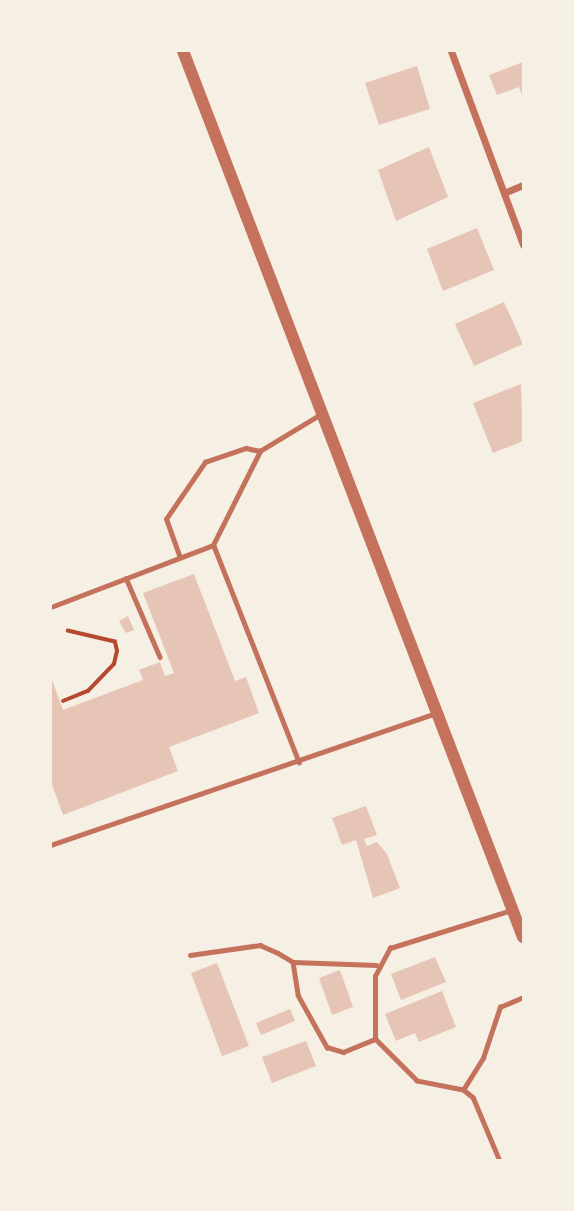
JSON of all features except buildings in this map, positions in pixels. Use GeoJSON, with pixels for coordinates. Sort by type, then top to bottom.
{"type":"FeatureCollection","features":[{"type":"Feature","properties":{"kind":"street"},"geometry":{"type":"LineString","coordinates":[[183,51],[324,412],[523,937]]}},
{"type":"Feature","properties":{"kind":"street"},"geometry":{"type":"LineString","coordinates":[[451,51],[523,245]]}},
{"type":"Feature","properties":{"kind":"street"},"geometry":{"type":"LineString","coordinates":[[504,193],[523,186]]}},
{"type":"Feature","properties":{"kind":"lane"},"geometry":{"type":"LineString","coordinates":[[51,607],[213,545],[260,452],[324,412]]}},
{"type":"Feature","properties":{"kind":"lane"},"geometry":{"type":"LineString","coordinates":[[180,558],[166,519],[205,462],[246,447],[260,452]]}},
{"type":"Feature","properties":{"kind":"lane"},"geometry":{"type":"LineString","coordinates":[[213,545],[299,763]]}},
{"type":"Feature","properties":{"kind":"lane"},"geometry":{"type":"LineString","coordinates":[[127,578],[160,657]]}},
{"type":"Feature","properties":{"kind":"lane"},"geometry":{"type":"LineString","coordinates":[[51,845],[299,763],[437,713]]}},
{"type":"Feature","properties":{"kind":"lane"},"geometry":{"type":"LineString","coordinates":[[190,955],[260,945],[293,962],[376,965],[408,941],[513,910]]}},
{"type":"Feature","properties":{"kind":"lane"},"geometry":{"type":"LineString","coordinates":[[293,962],[298,995],[327,1047],[343,1052],[375,1039]]}},
{"type":"Feature","properties":{"kind":"lane"},"geometry":{"type":"LineString","coordinates":[[376,965],[375,1039],[417,1081],[463,1090],[486,1122],[499,1160]]}},
{"type":"Feature","properties":{"kind":"lane"},"geometry":{"type":"LineString","coordinates":[[463,1090],[483,1058],[500,1007],[523,997]]}},
{"type":"Feature","properties":{"kind":"path"},"geometry":{"type":"LineString","coordinates":[[63,701],[88,691],[114,664],[117,651],[115,642],[68,631]]}}]}
